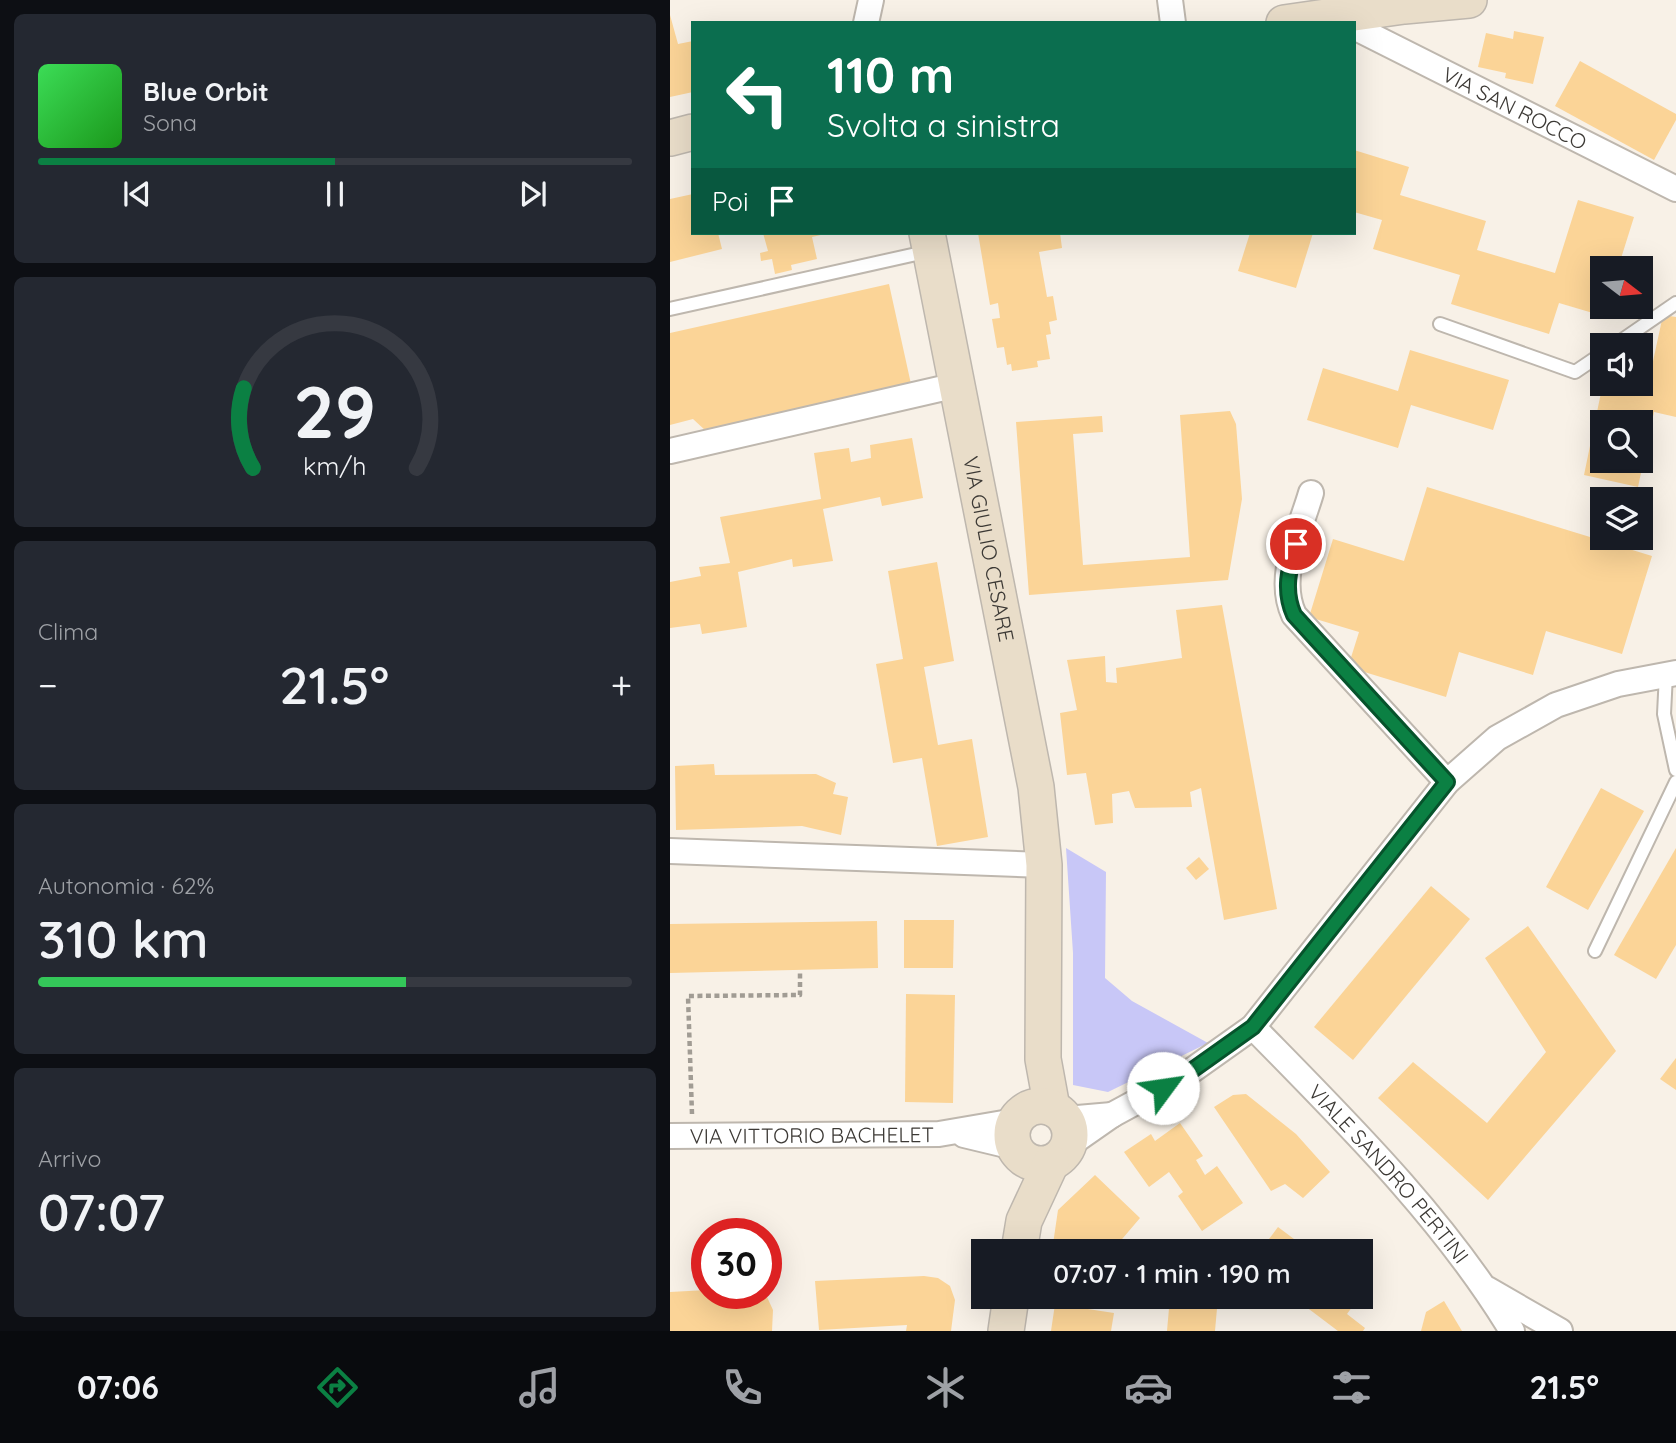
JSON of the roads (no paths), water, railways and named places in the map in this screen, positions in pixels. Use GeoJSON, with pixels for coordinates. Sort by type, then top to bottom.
{"type":"FeatureCollection","features":[{"type":"Feature","properties":{"kind":"street"},"geometry":{"type":"LineString","coordinates":[[866,21],[871,0]]}},
{"type":"Feature","properties":{"kind":"street"},"geometry":{"type":"LineString","coordinates":[[1170,0],[1173,21]]}},
{"type":"Feature","properties":{"kind":"street"},"geometry":{"type":"LineString","coordinates":[[1347,21],[1404,3],[1469,0]]}},
{"type":"Feature","properties":{"kind":"street","name":"VIA SAN ROCCO"},"geometry":{"type":"LineString","coordinates":[[1356,28],[1676,189]]}},
{"type":"Feature","properties":{"kind":"street"},"geometry":{"type":"LineString","coordinates":[[670,138],[691,133]]}},
{"type":"Feature","properties":{"kind":"street","name":"VIA GIULIO CESARE"},"geometry":{"type":"LineString","coordinates":[[929,242],[1036,787],[1044,865],[1043,1059],[1039,1133],[1021,1236]]}},
{"type":"Feature","properties":{"kind":"street"},"geometry":{"type":"LineString","coordinates":[[670,451],[957,385]]}},
{"type":"Feature","properties":{"kind":"street"},"geometry":{"type":"LineString","coordinates":[[1311,493],[1288,570],[1288,602],[1294,615],[1447,782]]}},
{"type":"Feature","properties":{"kind":"street"},"geometry":{"type":"LineString","coordinates":[[1253,1027],[1447,782],[1497,738],[1556,705],[1618,684],[1671,673]]}},
{"type":"Feature","properties":{"kind":"street"},"geometry":{"type":"LineString","coordinates":[[670,851],[1044,865]]}},
{"type":"Feature","properties":{"kind":"street","name":"VIA VITTORIO BACHELET"},"geometry":{"type":"LineString","coordinates":[[681,1135],[1039,1133],[1112,1115],[1184,1076],[1253,1027]]}},
{"type":"Feature","properties":{"kind":"street","name":"VIALE SANDRO PERTINI"},"geometry":{"type":"LineString","coordinates":[[1253,1027],[1350,1126],[1423,1209],[1487,1289],[1512,1331]]}},
{"type":"Feature","properties":{"kind":"street"},"geometry":{"type":"LineString","coordinates":[[1487,1289],[1560,1331]]}},
{"type":"Feature","properties":{"kind":"street"},"geometry":{"type":"LineString","coordinates":[[1006,1331],[1009,1309]]}},
{"type":"Feature","properties":{"kind":"lane"},"geometry":{"type":"LineString","coordinates":[[670,309],[929,242]]}},
{"type":"Feature","properties":{"kind":"lane"},"geometry":{"type":"LineString","coordinates":[[1632,333],[1676,303]]}},
{"type":"Feature","properties":{"kind":"lane"},"geometry":{"type":"LineString","coordinates":[[1440,324],[1575,372],[1590,362]]}},
{"type":"Feature","properties":{"kind":"lane"},"geometry":{"type":"LineString","coordinates":[[1671,673],[1665,714],[1676,770]]}},
{"type":"Feature","properties":{"kind":"lane"},"geometry":{"type":"LineString","coordinates":[[1595,951],[1676,782]]}}]}
